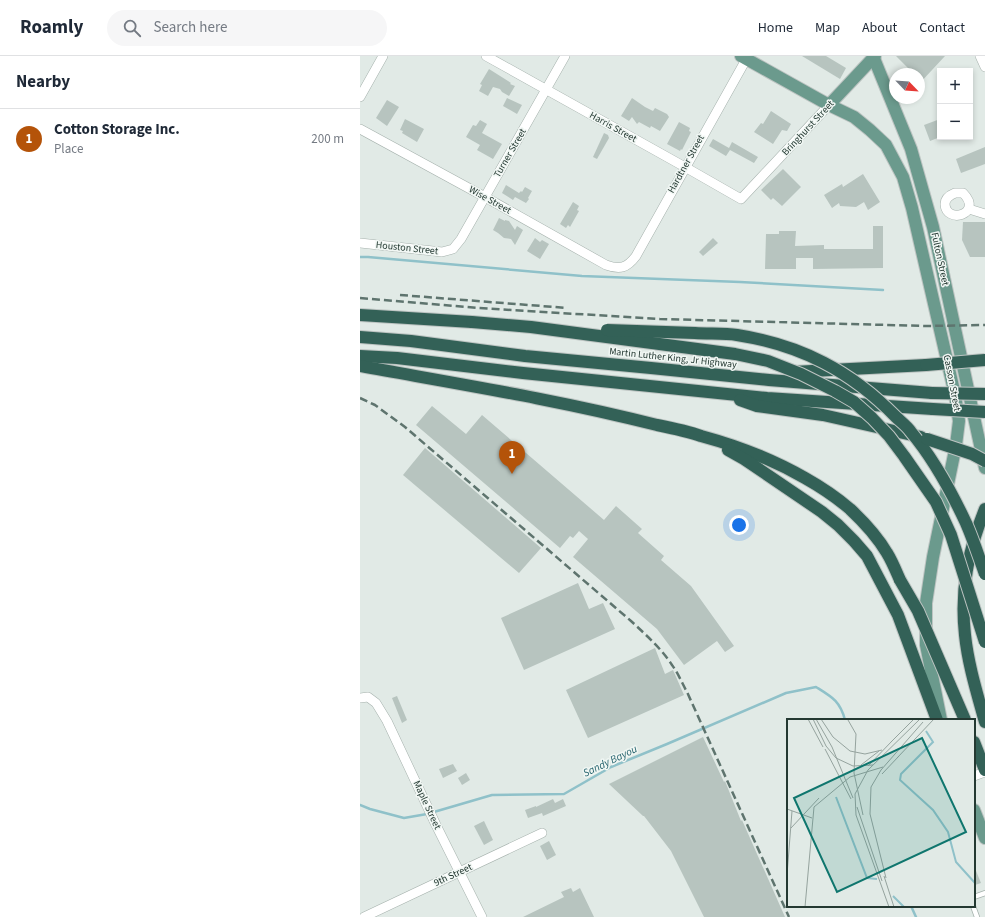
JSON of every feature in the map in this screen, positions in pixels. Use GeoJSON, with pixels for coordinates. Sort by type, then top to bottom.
{"type":"FeatureCollection","features":[{"type":"Feature","properties":{"kind":"highway"},"geometry":{"type":"LineString","coordinates":[[360,315],[531,327],[736,335],[765,341],[808,354],[859,383],[883,403],[911,431],[930,458],[950,491],[966,523],[985,574]]}},
{"type":"Feature","properties":{"kind":"highway"},"geometry":{"type":"LineString","coordinates":[[531,327],[734,354],[768,361],[801,374],[854,402],[889,436],[936,502],[951,535],[985,642]]}},
{"type":"Feature","properties":{"kind":"highway","name":"Martin Luther King, Jr Highway"},"geometry":{"type":"LineString","coordinates":[[360,337],[411,341],[525,356],[769,380],[932,393],[985,394]]}},
{"type":"Feature","properties":{"kind":"highway"},"geometry":{"type":"LineString","coordinates":[[360,356],[397,358],[523,373],[767,398],[985,412]]}},
{"type":"Feature","properties":{"kind":"highway"},"geometry":{"type":"LineString","coordinates":[[698,373],[789,373],[985,360]]}},
{"type":"Feature","properties":{"kind":"highway"},"geometry":{"type":"LineString","coordinates":[[360,366],[568,404],[631,418],[701,435],[752,452],[784,466],[829,493],[849,508],[865,524],[887,553],[900,580],[918,610],[965,719]]}},
{"type":"Feature","properties":{"kind":"highway"},"geometry":{"type":"LineString","coordinates":[[718,392],[757,406],[823,415],[927,439],[972,454],[985,461]]}},
{"type":"Feature","properties":{"kind":"highway"},"geometry":{"type":"LineString","coordinates":[[701,435],[744,459],[822,512],[838,525],[867,556],[898,615],[937,719]]}},
{"type":"Feature","properties":{"kind":"highway"},"geometry":{"type":"LineString","coordinates":[[985,509],[966,571],[964,591],[965,636],[968,658],[985,722]]}},
{"type":"Feature","properties":{"kind":"highway"},"geometry":{"type":"LineString","coordinates":[[975,745],[985,771]]}},
{"type":"Feature","properties":{"kind":"main road","name":"Bringhurst Street"},"geometry":{"type":"LineString","coordinates":[[829,105],[874,56]]}},
{"type":"Feature","properties":{"kind":"main road","name":"Fulton Street"},"geometry":{"type":"LineString","coordinates":[[874,56],[911,149],[921,185],[932,227],[985,468]]}},
{"type":"Feature","properties":{"kind":"main road","name":"Casson Street"},"geometry":{"type":"LineString","coordinates":[[745,57],[829,105],[854,117],[870,130],[886,145],[902,177],[912,208],[956,395],[959,421],[956,445],[933,557],[926,603],[926,645],[941,719]]}},
{"type":"Feature","properties":{"kind":"main road"},"geometry":{"type":"LineString","coordinates":[[975,813],[985,838]]}},
{"type":"Feature","properties":{"kind":"street"},"geometry":{"type":"LineString","coordinates":[[360,97],[382,56]]}},
{"type":"Feature","properties":{"kind":"street","name":"Harris Street"},"geometry":{"type":"LineString","coordinates":[[486,56],[741,199]]}},
{"type":"Feature","properties":{"kind":"street","name":"Turner Street"},"geometry":{"type":"LineString","coordinates":[[453,249],[461,239],[565,56]]}},
{"type":"Feature","properties":{"kind":"street"},"geometry":{"type":"LineString","coordinates":[[980,56],[985,67]]}},
{"type":"Feature","properties":{"kind":"street","name":"Hardtner Street"},"geometry":{"type":"LineString","coordinates":[[621,268],[627,266],[636,256],[745,57]]}},
{"type":"Feature","properties":{"kind":"street","name":"Bringhurst Street"},"geometry":{"type":"LineString","coordinates":[[741,199],[829,105]]}},
{"type":"Feature","properties":{"kind":"street","name":"Wise Street"},"geometry":{"type":"LineString","coordinates":[[360,129],[606,265],[621,268]]}},
{"type":"Feature","properties":{"kind":"street"},"geometry":{"type":"LineString","coordinates":[[969,209],[985,214]]}},
{"type":"Feature","properties":{"kind":"street","name":"Houston Street"},"geometry":{"type":"LineString","coordinates":[[360,243],[442,252],[453,249]]}},
{"type":"Feature","properties":{"kind":"street","name":"Maple Street"},"geometry":{"type":"LineString","coordinates":[[364,697],[376,703],[387,721],[436,825],[482,917]]}},
{"type":"Feature","properties":{"kind":"street"},"geometry":{"type":"LineString","coordinates":[[975,776],[985,771]]}},
{"type":"Feature","properties":{"kind":"street","name":"9th Street"},"geometry":{"type":"LineString","coordinates":[[364,917],[542,833]]}},
{"type":"Feature","properties":{"kind":"lane"},"geometry":{"type":"LineString","coordinates":[[975,897],[985,893]]}},
{"type":"Feature","properties":{"kind":"lane"},"geometry":{"type":"LineString","coordinates":[[973,907],[977,917]]}},
{"type":"Feature","properties":{"kind":"building"},"geometry":{"type":"Polygon","coordinates":[[[802,56],[826,56],[846,68],[840,79],[802,56]]]}},
{"type":"Feature","properties":{"kind":"building"},"geometry":{"type":"Polygon","coordinates":[[[896,56],[945,56],[925,78],[925,68],[908,68],[896,56]]]}},
{"type":"Feature","properties":{"kind":"building"},"geometry":{"type":"Polygon","coordinates":[[[489,69],[515,86],[509,96],[500,89],[493,87],[488,96],[479,91],[482,85],[480,84],[489,69]]]}},
{"type":"Feature","properties":{"kind":"building"},"geometry":{"type":"Polygon","coordinates":[[[507,98],[522,105],[517,114],[503,106],[507,98]]]}},
{"type":"Feature","properties":{"kind":"building"},"geometry":{"type":"Polygon","coordinates":[[[632,98],[653,111],[655,108],[667,114],[669,117],[660,131],[639,122],[637,124],[632,117],[629,121],[621,116],[632,98]]]}},
{"type":"Feature","properties":{"kind":"building"},"geometry":{"type":"Polygon","coordinates":[[[387,100],[399,107],[387,126],[376,118],[387,100]]]}},
{"type":"Feature","properties":{"kind":"building"},"geometry":{"type":"Polygon","coordinates":[[[771,111],[791,124],[787,131],[782,130],[773,144],[754,132],[761,123],[763,124],[771,111]]]}},
{"type":"Feature","properties":{"kind":"building"},"geometry":{"type":"Polygon","coordinates":[[[405,119],[424,129],[417,142],[402,133],[403,131],[400,130],[405,119]]]}},
{"type":"Feature","properties":{"kind":"building"},"geometry":{"type":"Polygon","coordinates":[[[480,120],[487,124],[482,133],[502,144],[493,159],[477,150],[480,145],[466,137],[473,125],[476,126],[480,120]]]}},
{"type":"Feature","properties":{"kind":"building"},"geometry":{"type":"Polygon","coordinates":[[[937,120],[937,138],[930,141],[924,125],[937,120]]]}},
{"type":"Feature","properties":{"kind":"building"},"geometry":{"type":"Polygon","coordinates":[[[679,122],[690,128],[689,131],[691,132],[682,150],[681,149],[680,151],[667,144],[679,122]]]}},
{"type":"Feature","properties":{"kind":"building"},"geometry":{"type":"Polygon","coordinates":[[[604,133],[608,135],[609,138],[597,159],[593,157],[604,133]]]}},
{"type":"Feature","properties":{"kind":"building"},"geometry":{"type":"Polygon","coordinates":[[[713,139],[729,148],[732,142],[758,157],[754,163],[730,150],[726,156],[709,146],[713,139]]]}},
{"type":"Feature","properties":{"kind":"building"},"geometry":{"type":"Polygon","coordinates":[[[985,147],[985,164],[961,173],[956,159],[985,147]]]}},
{"type":"Feature","properties":{"kind":"building"},"geometry":{"type":"Polygon","coordinates":[[[783,169],[801,187],[782,206],[773,198],[771,200],[761,190],[783,169]]]}},
{"type":"Feature","properties":{"kind":"building"},"geometry":{"type":"Polygon","coordinates":[[[863,174],[880,202],[868,210],[864,202],[856,207],[840,206],[839,203],[832,208],[824,195],[842,184],[843,187],[863,174]]]}},
{"type":"Feature","properties":{"kind":"building"},"geometry":{"type":"Polygon","coordinates":[[[506,185],[519,193],[521,191],[522,192],[525,187],[532,191],[528,198],[529,199],[526,203],[515,197],[513,200],[502,193],[506,185]]]}},
{"type":"Feature","properties":{"kind":"building"},"geometry":{"type":"Polygon","coordinates":[[[573,202],[579,206],[577,210],[579,211],[570,227],[568,225],[566,228],[560,224],[573,202]]]}},
{"type":"Feature","properties":{"kind":"building"},"geometry":{"type":"Polygon","coordinates":[[[499,218],[509,221],[515,230],[517,226],[523,230],[515,245],[511,239],[504,238],[493,230],[499,218]]]}},
{"type":"Feature","properties":{"kind":"building"},"geometry":{"type":"Polygon","coordinates":[[[963,222],[985,222],[985,257],[970,257],[962,240],[963,222]]]}},
{"type":"Feature","properties":{"kind":"building"},"geometry":{"type":"Polygon","coordinates":[[[873,226],[883,226],[883,268],[813,269],[813,258],[796,258],[796,269],[765,269],[766,234],[779,234],[779,231],[796,231],[795,246],[824,245],[824,249],[873,249],[873,226]]]}},
{"type":"Feature","properties":{"kind":"building"},"geometry":{"type":"Polygon","coordinates":[[[535,238],[540,242],[542,240],[549,244],[540,259],[527,251],[535,238]]]}},
{"type":"Feature","properties":{"kind":"building"},"geometry":{"type":"Polygon","coordinates":[[[713,238],[718,243],[703,256],[699,252],[713,238]]]}},
{"type":"Feature","properties":{"kind":"building"},"geometry":{"type":"Polygon","coordinates":[[[432,406],[466,434],[482,415],[604,520],[616,506],[642,529],[638,533],[664,556],[661,560],[691,586],[734,646],[725,652],[717,641],[684,665],[657,629],[573,557],[588,539],[579,531],[573,538],[570,536],[560,548],[416,425],[432,406]]]}},
{"type":"Feature","properties":{"kind":"building"},"geometry":{"type":"Polygon","coordinates":[[[425,448],[541,548],[519,573],[403,475],[425,448]]]}},
{"type":"Feature","properties":{"kind":"building"},"geometry":{"type":"Polygon","coordinates":[[[578,583],[589,609],[603,603],[615,629],[524,670],[501,618],[578,583]]]}},
{"type":"Feature","properties":{"kind":"building"},"geometry":{"type":"Polygon","coordinates":[[[655,648],[665,674],[673,670],[684,695],[588,738],[566,690],[655,648]]]}},
{"type":"Feature","properties":{"kind":"building"},"geometry":{"type":"Polygon","coordinates":[[[397,696],[407,720],[402,723],[392,698],[397,696]]]}},
{"type":"Feature","properties":{"kind":"building"},"geometry":{"type":"Polygon","coordinates":[[[703,737],[724,782],[725,781],[741,821],[742,820],[785,917],[704,917],[671,851],[644,816],[609,784],[703,737]]]}},
{"type":"Feature","properties":{"kind":"building"},"geometry":{"type":"Polygon","coordinates":[[[453,764],[457,771],[443,778],[439,769],[453,764]]]}},
{"type":"Feature","properties":{"kind":"building"},"geometry":{"type":"Polygon","coordinates":[[[466,773],[470,780],[462,785],[458,778],[466,773]]]}},
{"type":"Feature","properties":{"kind":"building"},"geometry":{"type":"Polygon","coordinates":[[[553,799],[555,803],[563,799],[566,806],[543,816],[542,813],[528,818],[525,810],[536,807],[553,799]]]}},
{"type":"Feature","properties":{"kind":"building"},"geometry":{"type":"Polygon","coordinates":[[[484,821],[493,840],[484,845],[474,826],[484,821]]]}},
{"type":"Feature","properties":{"kind":"building"},"geometry":{"type":"Polygon","coordinates":[[[549,841],[556,855],[547,860],[540,846],[549,841]]]}},
{"type":"Feature","properties":{"kind":"building"},"geometry":{"type":"Polygon","coordinates":[[[975,868],[981,883],[975,885],[975,868]]]}},
{"type":"Feature","properties":{"kind":"building"},"geometry":{"type":"Polygon","coordinates":[[[571,888],[573,892],[580,888],[594,917],[523,917],[564,897],[561,892],[571,888]]]}},
{"type":"Feature","properties":{"kind":"waterway"},"geometry":{"type":"LineString","coordinates":[[360,257],[582,276],[740,282],[883,290]]}},
{"type":"Feature","properties":{"kind":"waterway","name":"Sandy Bayou"},"geometry":{"type":"LineString","coordinates":[[360,805],[404,818],[427,814],[492,795],[564,794],[611,767],[786,693],[816,687],[835,700],[841,708],[845,719]]}},
{"type":"Feature","properties":{"kind":"waterway","name":"Sandy Bayou"},"geometry":{"type":"LineString","coordinates":[[911,907],[916,917]]}},
{"type":"Feature","properties":{"kind":"railway"},"geometry":{"type":"LineString","coordinates":[[400,295],[567,308]]}},
{"type":"Feature","properties":{"kind":"railway"},"geometry":{"type":"LineString","coordinates":[[360,298],[478,308],[660,319],[927,326],[985,325]]}},
{"type":"Feature","properties":{"kind":"railway"},"geometry":{"type":"LineString","coordinates":[[360,398],[375,405],[405,427],[631,621],[668,659],[687,692],[789,917]]}},
{"type":"Feature","properties":{"kind":"place","name":"Cotton Storage Inc."},"geometry":{"type":"Point","coordinates":[512,474]}}]}
